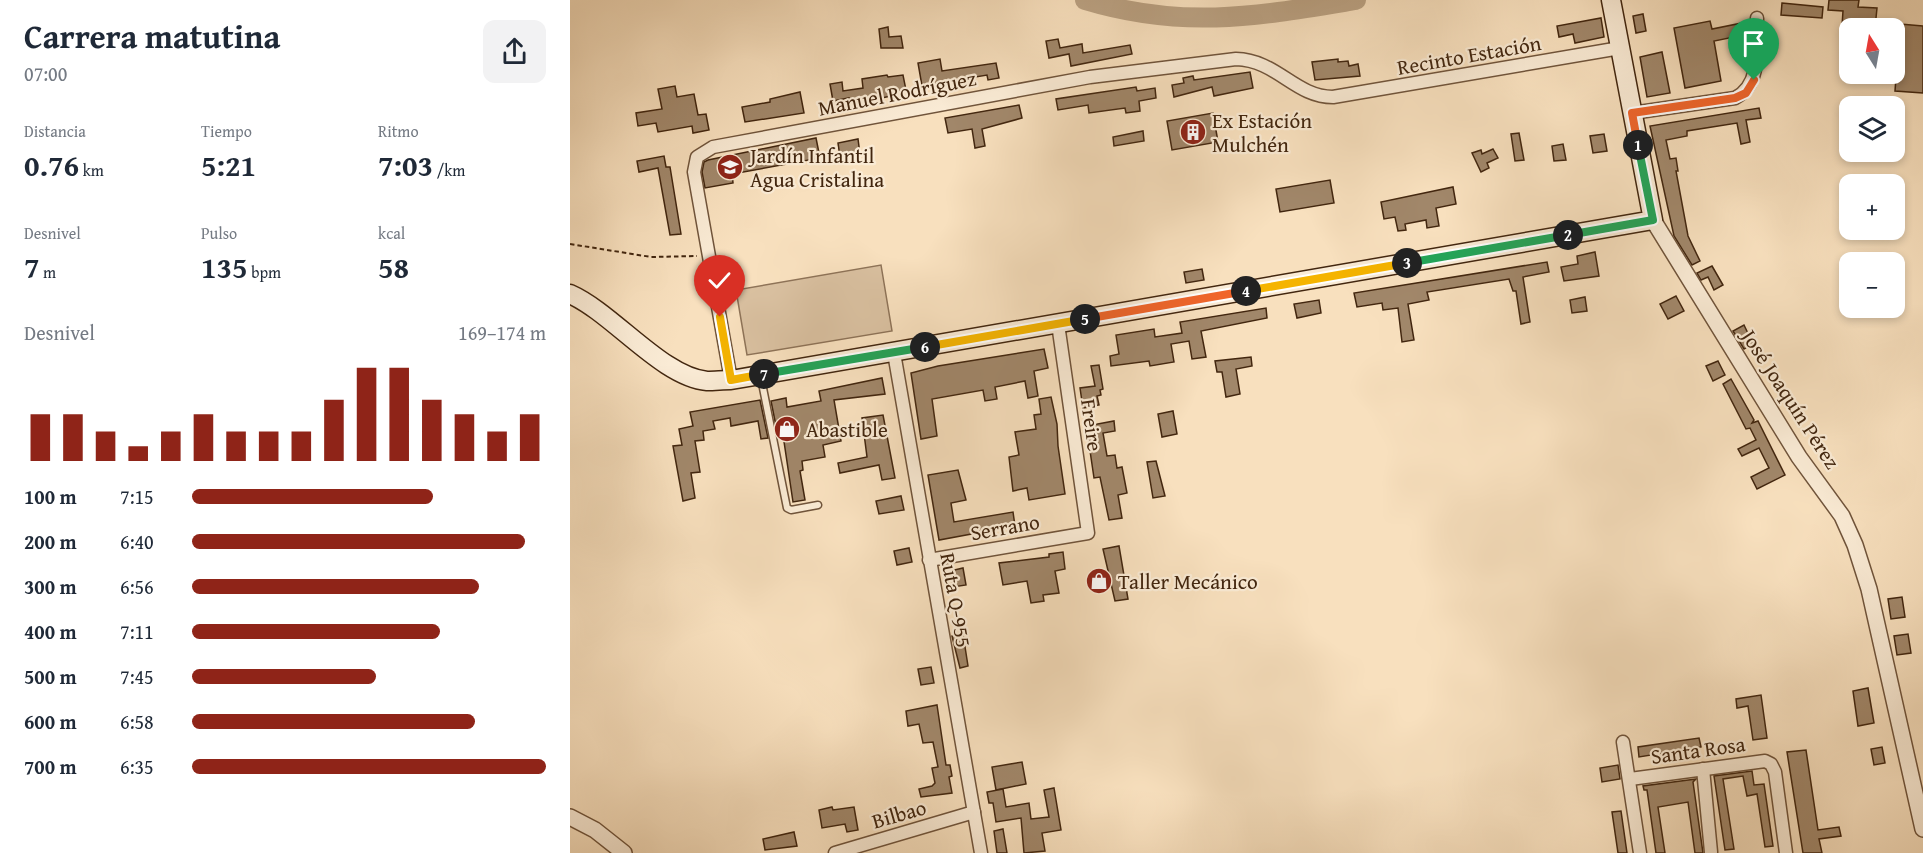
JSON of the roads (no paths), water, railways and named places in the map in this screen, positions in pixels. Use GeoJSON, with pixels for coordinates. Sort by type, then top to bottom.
{"type":"FeatureCollection","features":[{"type":"Feature","properties":{"kind":"main road","name":"José Joaquín Pérez"},"geometry":{"type":"LineString","coordinates":[[1612,4],[1653,220]]}},
{"type":"Feature","properties":{"kind":"main road"},"geometry":{"type":"LineString","coordinates":[[570,294],[604,315],[657,358],[687,375],[706,381],[731,380],[1653,220]]}},
{"type":"Feature","properties":{"kind":"street"},"geometry":{"type":"LineString","coordinates":[[1632,113],[1735,98],[1746,93],[1754,80],[1757,18]]}},
{"type":"Feature","properties":{"kind":"street","name":"Recinto Estación"},"geometry":{"type":"LineString","coordinates":[[1323,97],[1425,83],[1620,48]]}},
{"type":"Feature","properties":{"kind":"street","name":"Manuel Rodríguez"},"geometry":{"type":"LineString","coordinates":[[731,380],[694,172],[697,157],[714,147],[1090,76],[1236,59],[1254,60],[1311,93],[1323,97]]}},
{"type":"Feature","properties":{"kind":"street","name":"José Joaquín Pérez"},"geometry":{"type":"LineString","coordinates":[[1653,220],[1798,457],[1842,516],[1855,545],[1869,589],[1923,829]]}},
{"type":"Feature","properties":{"kind":"street","name":"Freire"},"geometry":{"type":"LineString","coordinates":[[1058,324],[1088,532]]}},
{"type":"Feature","properties":{"kind":"street","name":"Ruta Q-955"},"geometry":{"type":"LineString","coordinates":[[894,352],[981,853]]}},
{"type":"Feature","properties":{"kind":"street","name":"Serrano"},"geometry":{"type":"LineString","coordinates":[[929,560],[1088,532]]}},
{"type":"Feature","properties":{"kind":"street"},"geometry":{"type":"LineString","coordinates":[[1623,742],[1640,853]]}},
{"type":"Feature","properties":{"kind":"street","name":"Santa Rosa"},"geometry":{"type":"LineString","coordinates":[[1630,779],[1765,761],[1772,764],[1786,853]]}},
{"type":"Feature","properties":{"kind":"street"},"geometry":{"type":"LineString","coordinates":[[1702,769],[1711,852]]}},
{"type":"Feature","properties":{"kind":"street","name":"Bilbao"},"geometry":{"type":"LineString","coordinates":[[835,853],[974,812]]}},
{"type":"Feature","properties":{"kind":"street"},"geometry":{"type":"LineString","coordinates":[[570,817],[595,830],[624,853]]}},
{"type":"Feature","properties":{"kind":"lane"},"geometry":{"type":"LineString","coordinates":[[760,374],[787,508],[791,510],[818,505]]}},
{"type":"Feature","properties":{"kind":"waterway"},"geometry":{"type":"LineString","coordinates":[[1085,0],[1155,15],[1188,17],[1253,15],[1356,0]]}},
{"type":"Feature","properties":{"kind":"place","name":"Ex Estación Mulchén"},"geometry":{"type":"Point","coordinates":[1193,132]}},
{"type":"Feature","properties":{"kind":"place","name":"Jardín Infantil Agua Cristalina"},"geometry":{"type":"Point","coordinates":[730,167]}},
{"type":"Feature","properties":{"kind":"place","name":"Abastible"},"geometry":{"type":"Point","coordinates":[787,429]}},
{"type":"Feature","properties":{"kind":"place","name":"Taller Mecánico"},"geometry":{"type":"Point","coordinates":[1099,581]}}]}
